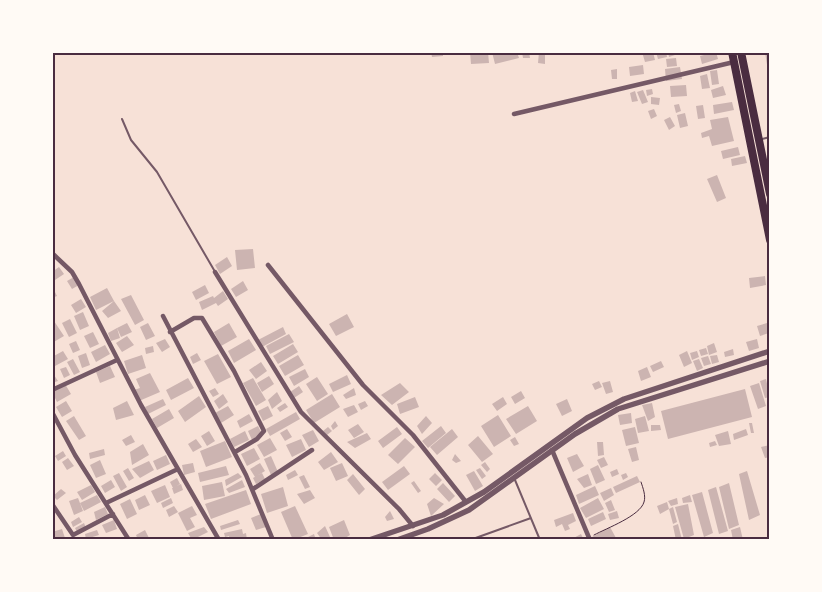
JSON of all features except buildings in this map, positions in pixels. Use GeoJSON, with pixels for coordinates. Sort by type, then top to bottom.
{"type":"FeatureCollection","features":[{"type":"Feature","properties":{"kind":"highway"},"geometry":{"type":"LineString","coordinates":[[732,52],[766,202],[770,240]]}},
{"type":"Feature","properties":{"kind":"highway"},"geometry":{"type":"LineString","coordinates":[[741,52],[770,194]]}},
{"type":"Feature","properties":{"kind":"street"},"geometry":{"type":"LineString","coordinates":[[514,114],[734,62]]}},
{"type":"Feature","properties":{"kind":"street"},"geometry":{"type":"LineString","coordinates":[[52,254],[72,272],[116,360],[219,540]]}},
{"type":"Feature","properties":{"kind":"street"},"geometry":{"type":"LineString","coordinates":[[268,265],[362,385],[401,422],[466,502]]}},
{"type":"Feature","properties":{"kind":"street"},"geometry":{"type":"LineString","coordinates":[[215,272],[298,408],[399,508],[413,526]]}},
{"type":"Feature","properties":{"kind":"street"},"geometry":{"type":"LineString","coordinates":[[162,316],[235,452],[253,489],[273,540]]}},
{"type":"Feature","properties":{"kind":"street"},"geometry":{"type":"LineString","coordinates":[[170,332],[194,318],[202,318],[234,371],[264,432],[257,439],[235,452]]}},
{"type":"Feature","properties":{"kind":"street"},"geometry":{"type":"LineString","coordinates":[[372,539],[443,515],[466,502],[587,418],[641,392],[770,351]]}},
{"type":"Feature","properties":{"kind":"street"},"geometry":{"type":"LineString","coordinates":[[52,390],[116,360]]}},
{"type":"Feature","properties":{"kind":"street"},"geometry":{"type":"LineString","coordinates":[[397,540],[435,526],[469,510],[597,419],[644,400],[770,361]]}},
{"type":"Feature","properties":{"kind":"street"},"geometry":{"type":"LineString","coordinates":[[641,392],[644,400]]}},
{"type":"Feature","properties":{"kind":"street"},"geometry":{"type":"LineString","coordinates":[[52,412],[76,455],[130,540]]}},
{"type":"Feature","properties":{"kind":"street"},"geometry":{"type":"LineString","coordinates":[[253,489],[312,450]]}},
{"type":"Feature","properties":{"kind":"street"},"geometry":{"type":"LineString","coordinates":[[552,450],[589,538]]}},
{"type":"Feature","properties":{"kind":"street"},"geometry":{"type":"LineString","coordinates":[[106,503],[178,469]]}},
{"type":"Feature","properties":{"kind":"street"},"geometry":{"type":"LineString","coordinates":[[52,504],[73,535],[113,514]]}},
{"type":"Feature","properties":{"kind":"lane"},"geometry":{"type":"LineString","coordinates":[[122,119],[130,140],[158,172],[215,272]]}},
{"type":"Feature","properties":{"kind":"lane"},"geometry":{"type":"LineString","coordinates":[[759,139],[770,137]]}},
{"type":"Feature","properties":{"kind":"lane"},"geometry":{"type":"LineString","coordinates":[[514,478],[540,540]]}},
{"type":"Feature","properties":{"kind":"lane"},"geometry":{"type":"LineString","coordinates":[[470,540],[531,518]]}},
{"type":"Feature","properties":{"kind":"path"},"geometry":{"type":"LineString","coordinates":[[589,538],[636,512],[644,504],[645,498],[641,482]]}}]}
